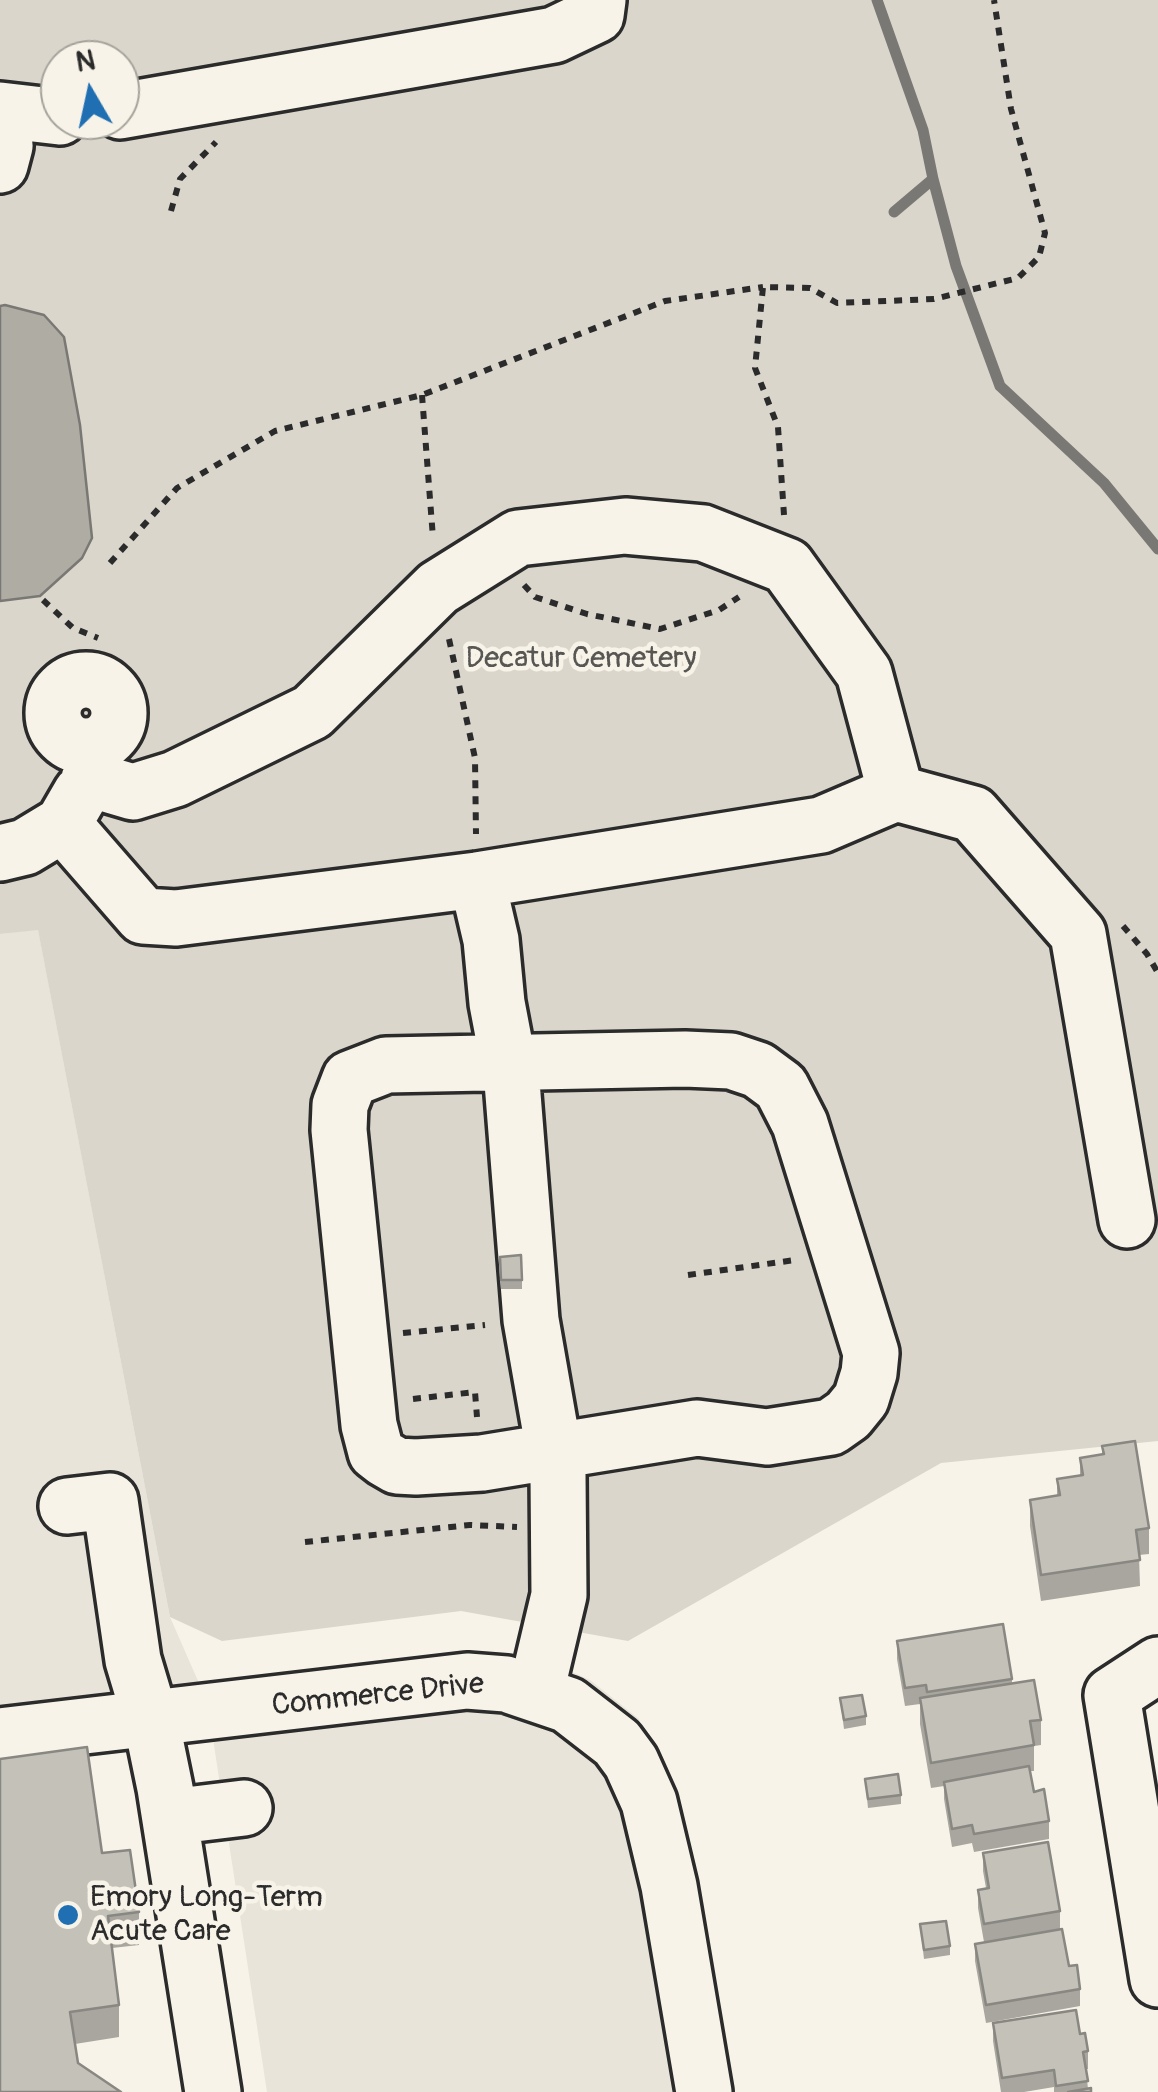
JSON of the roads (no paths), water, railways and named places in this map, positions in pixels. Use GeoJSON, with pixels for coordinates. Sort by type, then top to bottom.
{"type":"FeatureCollection","features":[{"type":"Feature","properties":{"kind":"main road"},"geometry":{"type":"LineString","coordinates":[[140,106],[554,34],[596,15],[598,0]]}},
{"type":"Feature","properties":{"kind":"main road"},"geometry":{"type":"LineString","coordinates":[[0,110],[40,114]]}},
{"type":"Feature","properties":{"kind":"main road"},"geometry":{"type":"LineString","coordinates":[[0,139],[5,146],[0,165]]}},
{"type":"Feature","properties":{"kind":"main road"},"geometry":{"type":"LineString","coordinates":[[80,783],[132,792],[175,778],[312,712],[438,588],[518,538],[625,526],[703,533],[787,566],[864,672],[896,793]]}},
{"type":"Feature","properties":{"kind":"main road"},"geometry":{"type":"LineString","coordinates":[[0,853],[25,847],[80,783]]}},
{"type":"Feature","properties":{"kind":"main road"},"geometry":{"type":"LineString","coordinates":[[80,783],[143,916],[176,918],[477,880],[821,825],[896,793],[973,814],[1078,934],[1127,1220]]}},
{"type":"Feature","properties":{"kind":"main road"},"geometry":{"type":"LineString","coordinates":[[477,880],[491,940],[508,1063],[531,1320],[555,1452],[558,1595],[536,1692]]}},
{"type":"Feature","properties":{"kind":"main road"},"geometry":{"type":"LineString","coordinates":[[731,1061],[758,1070],[780,1087],[800,1124],[871,1353],[870,1374],[861,1399],[840,1421],[831,1427],[767,1437],[697,1428],[482,1463],[397,1466],[376,1452],[367,1404],[339,1130],[343,1091],[350,1080],[386,1065],[508,1063],[731,1061]]}},
{"type":"Feature","properties":{"kind":"main road"},"geometry":{"type":"LineString","coordinates":[[66,1506],[110,1501],[133,1660],[151,1720],[170,1817],[213,2092]]}},
{"type":"Feature","properties":{"kind":"main road"},"geometry":{"type":"LineString","coordinates":[[1158,1665],[1112,1695],[1158,1978]]}},
{"type":"Feature","properties":{"kind":"main road","name":"Commerce Drive"},"geometry":{"type":"LineString","coordinates":[[0,1736],[467,1682],[506,1684],[568,1706],[617,1743],[640,1781],[656,1825],[704,2092]]}},
{"type":"Feature","properties":{"kind":"main road"},"geometry":{"type":"LineString","coordinates":[[170,1817],[244,1808]]}},
{"type":"Feature","properties":{"kind":"waterway"},"geometry":{"type":"LineString","coordinates":[[877,0],[923,130],[933,179],[894,212]]}},
{"type":"Feature","properties":{"kind":"waterway"},"geometry":{"type":"LineString","coordinates":[[933,179],[956,266],[1000,386],[1104,483],[1158,549]]}},
{"type":"Feature","properties":{"kind":"place","name":"Emory Long-Term Acute Care"},"geometry":{"type":"Point","coordinates":[68,1915]}},
{"type":"Feature","properties":{"kind":"park label","name":"Decatur Cemetery"},"geometry":{"type":"Point","coordinates":[581,659]}}]}
